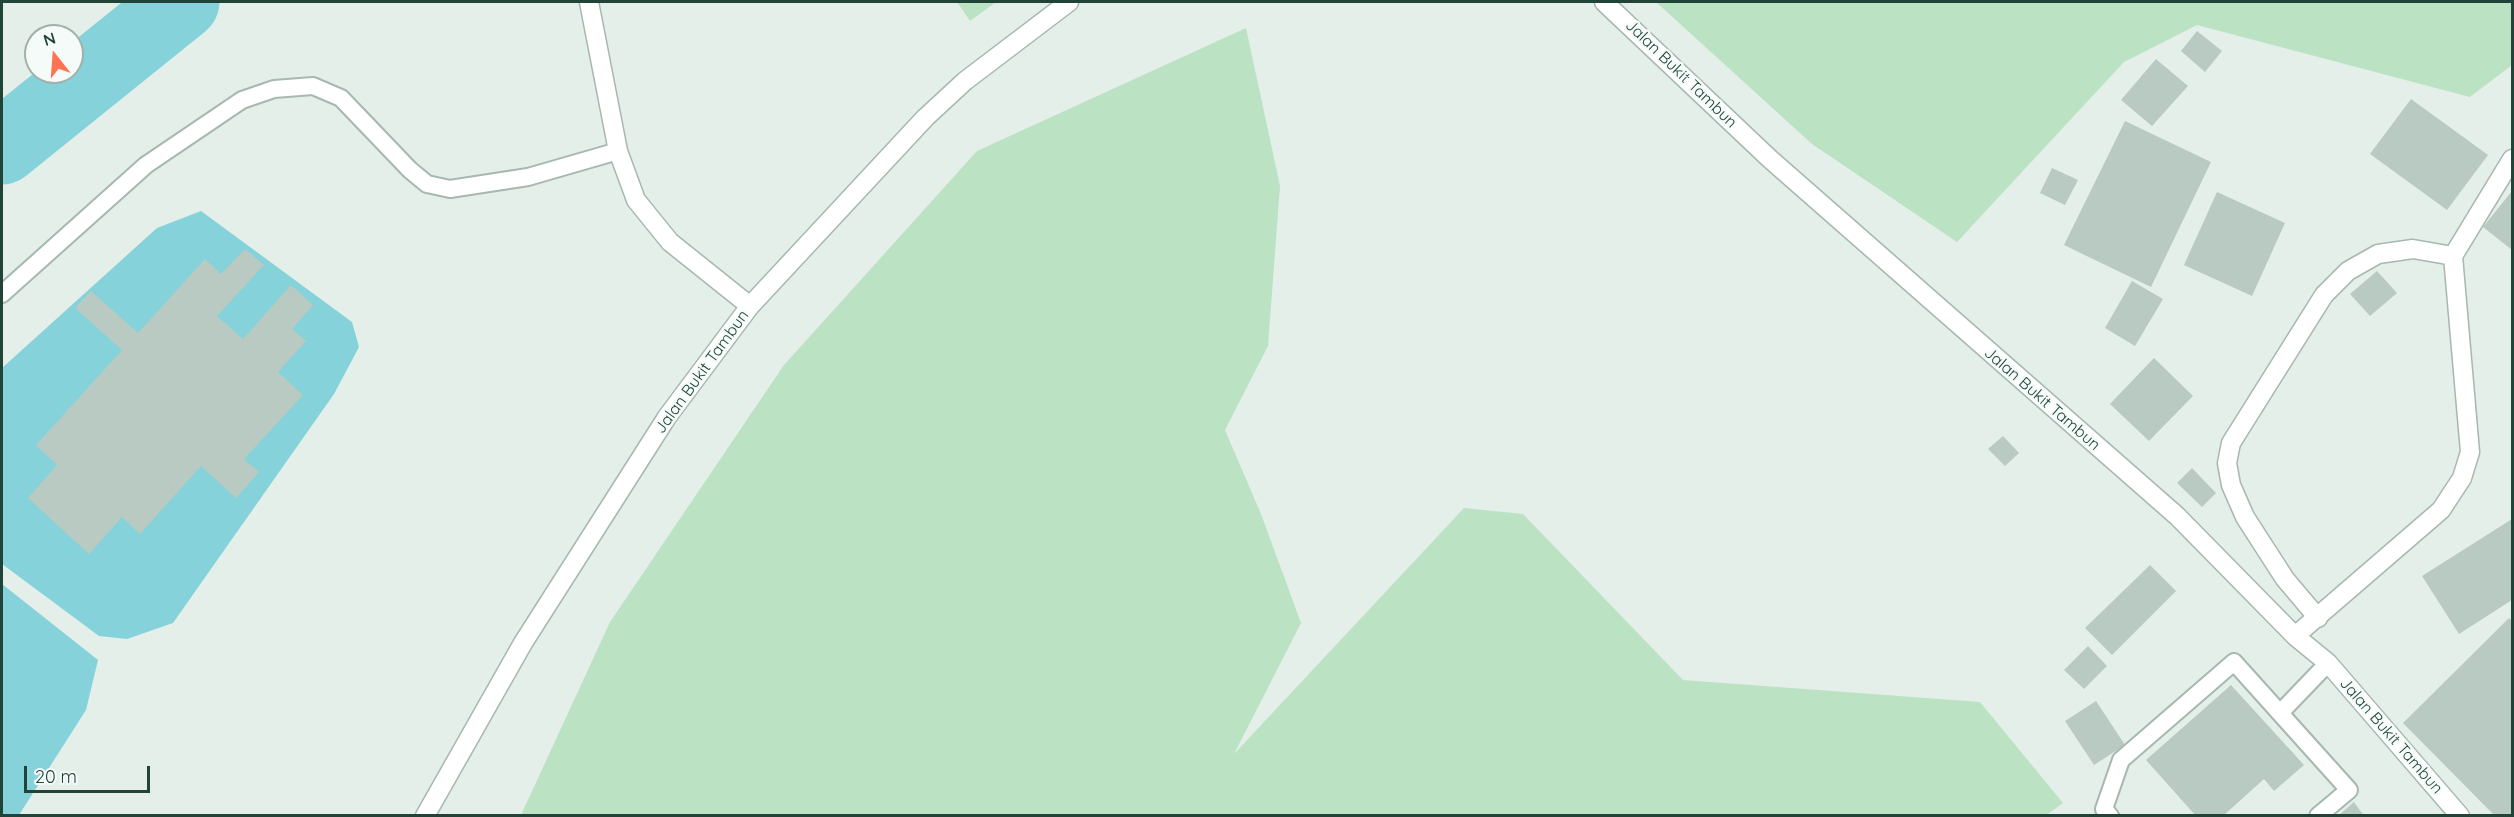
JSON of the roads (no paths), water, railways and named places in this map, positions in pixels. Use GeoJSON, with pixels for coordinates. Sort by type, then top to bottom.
{"type":"FeatureCollection","features":[{"type":"Feature","properties":{"kind":"street"},"geometry":{"type":"LineString","coordinates":[[589,2],[618,151],[636,200],[670,242],[750,306]]}},
{"type":"Feature","properties":{"kind":"street","name":"Jalan Bukit Tambun"},"geometry":{"type":"LineString","coordinates":[[425,816],[523,643],[667,417],[750,306],[925,118],[965,81],[1069,2]]}},
{"type":"Feature","properties":{"kind":"street","name":"Jalan Bukit Tambun"},"geometry":{"type":"LineString","coordinates":[[1604,2],[1770,159],[2177,516],[2295,636],[2328,663],[2460,816]]}},
{"type":"Feature","properties":{"kind":"street"},"geometry":{"type":"LineString","coordinates":[[2295,636],[2441,510],[2462,478],[2470,452],[2453,256],[2512,159]]}},
{"type":"Feature","properties":{"kind":"street"},"geometry":{"type":"LineString","coordinates":[[2318,618],[2285,579],[2245,517],[2231,485],[2227,463],[2231,443],[2324,296],[2348,271],[2378,254],[2413,249],[2453,256]]}},
{"type":"Feature","properties":{"kind":"lane"},"geometry":{"type":"LineString","coordinates":[[2,294],[146,165],[242,100],[274,89],[312,86],[341,98],[410,170],[427,184],[450,189],[528,177],[618,151]]}},
{"type":"Feature","properties":{"kind":"lane"},"geometry":{"type":"LineString","coordinates":[[2110,816],[2104,809],[2121,760],[2234,662],[2349,790],[2318,816]]}},
{"type":"Feature","properties":{"kind":"lane"},"geometry":{"type":"LineString","coordinates":[[2280,713],[2328,663]]}},
{"type":"Feature","properties":{"kind":"water"},"geometry":{"type":"Polygon","coordinates":[[[201,211],[352,322],[359,347],[334,394],[173,623],[127,639],[99,636],[2,564],[2,368],[157,228],[201,211]]]}},
{"type":"Feature","properties":{"kind":"water"},"geometry":{"type":"Polygon","coordinates":[[[2,584],[98,660],[86,710],[19,815],[2,815],[2,584]]]}},
{"type":"Feature","properties":{"kind":"waterway"},"geometry":{"type":"LineString","coordinates":[[2,147],[182,2]]}}]}
